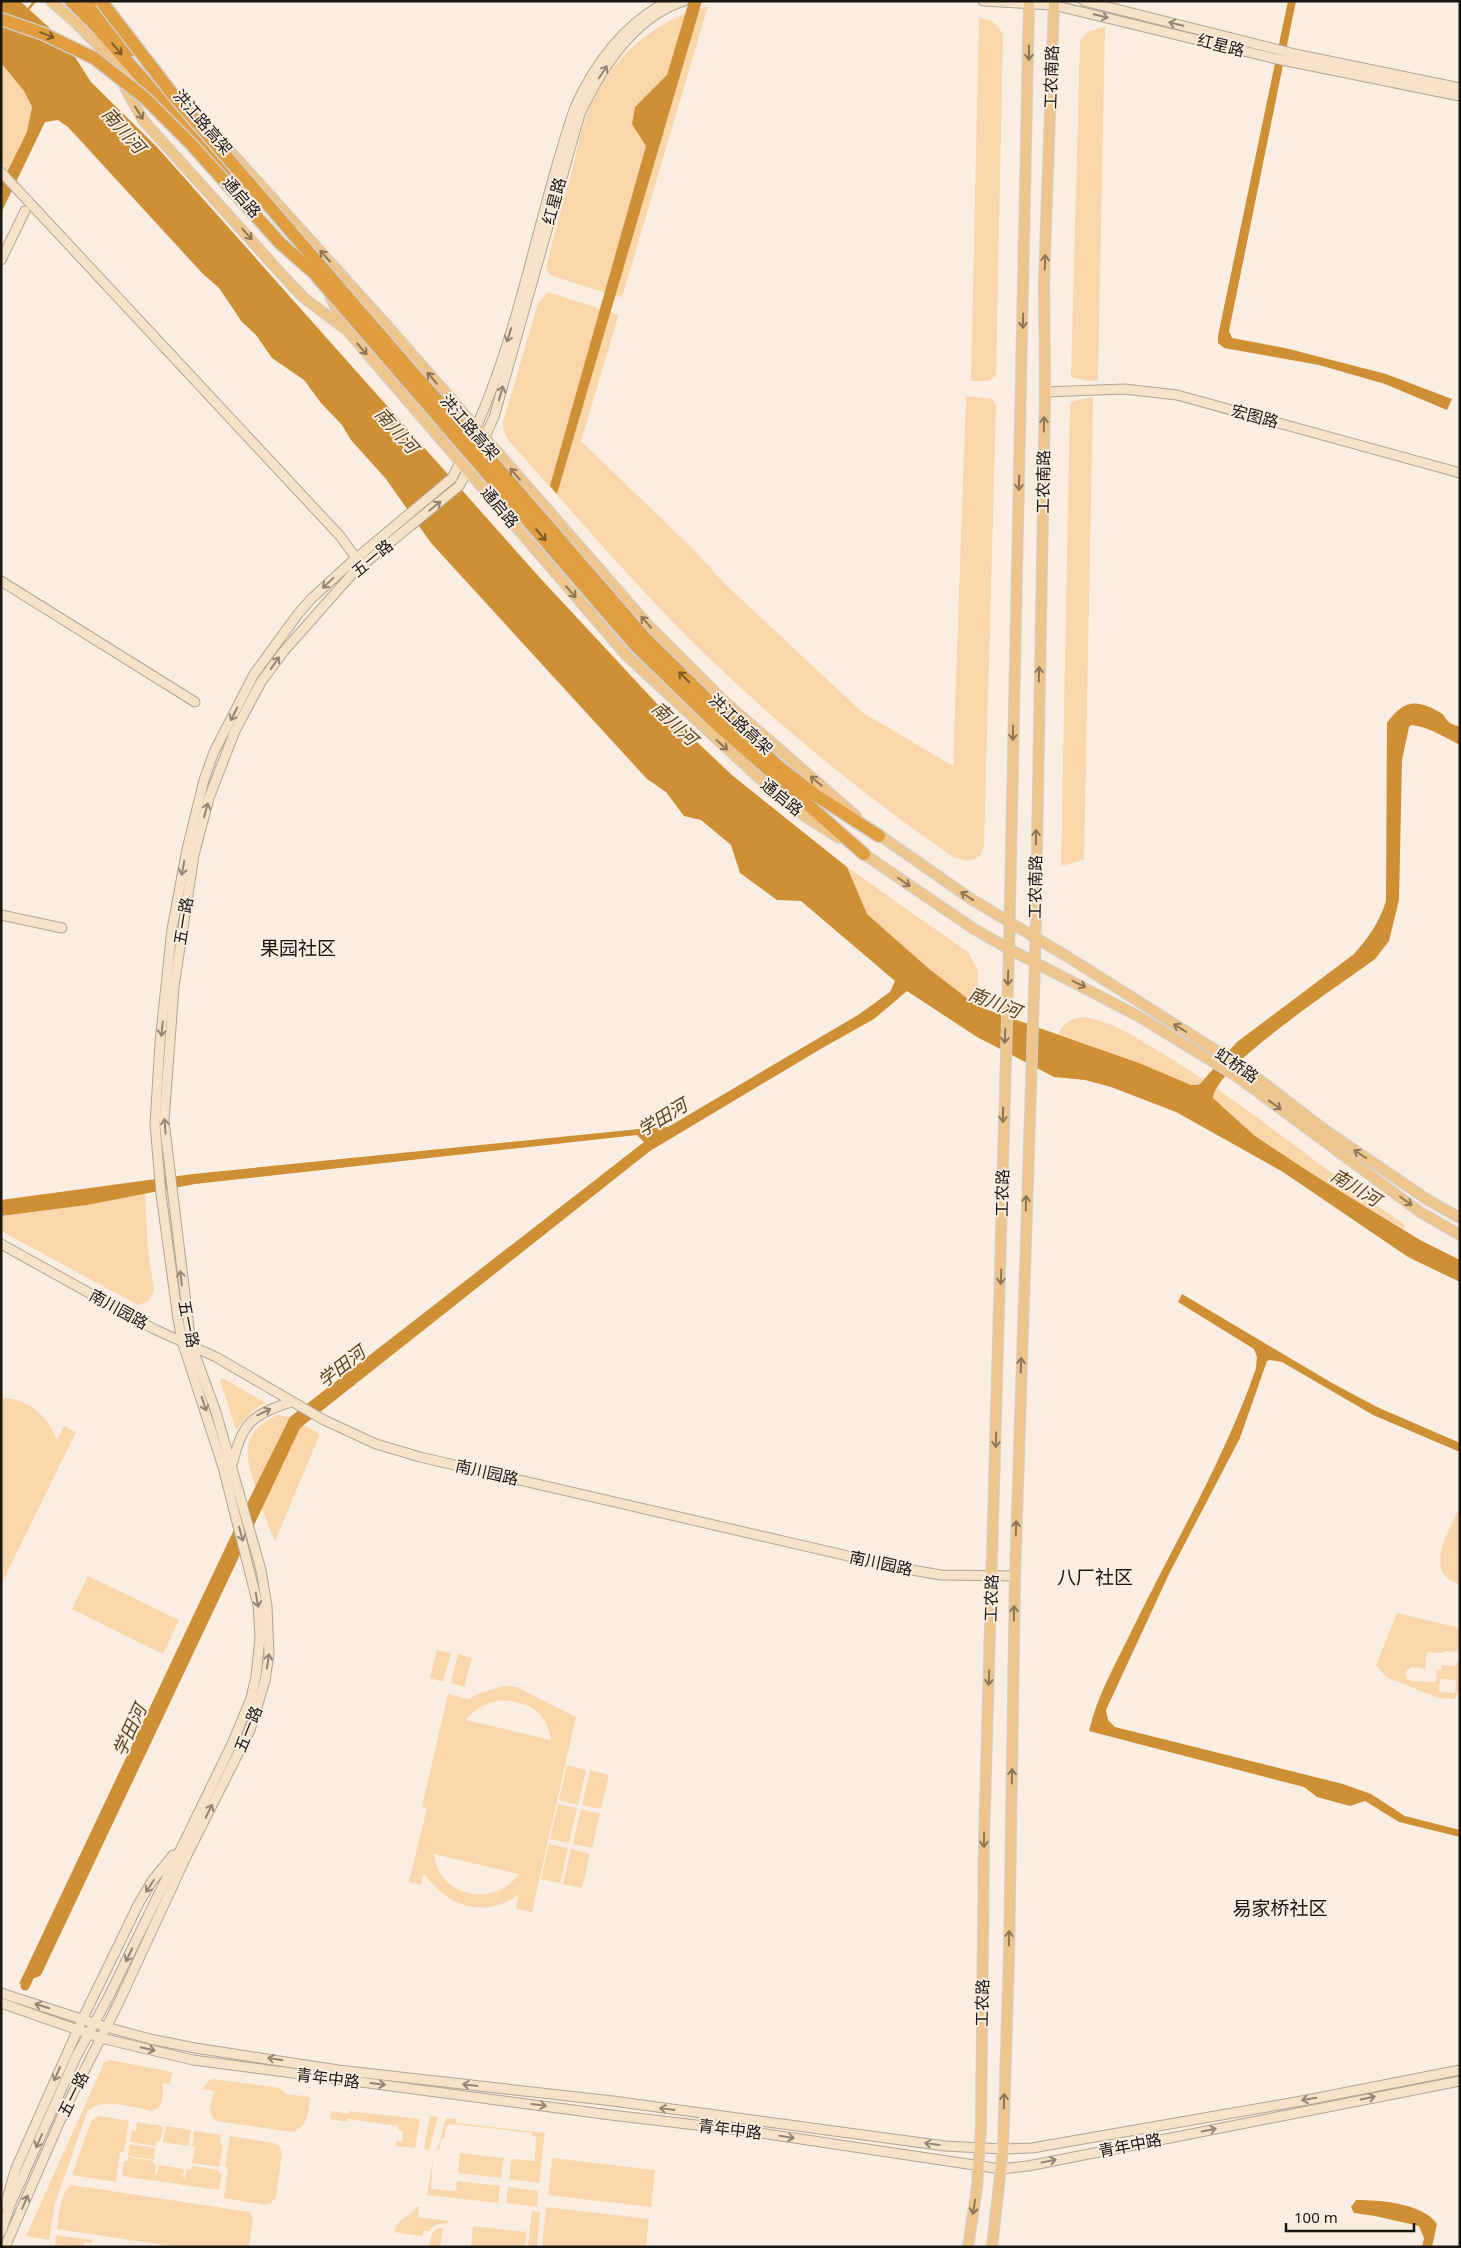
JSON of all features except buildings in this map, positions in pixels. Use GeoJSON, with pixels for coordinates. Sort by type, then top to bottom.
{"type":"FeatureCollection","features":[{"type":"Feature","properties":{"kind":"highway","name":"洪江路高架"},"geometry":{"type":"LineString","coordinates":[[71,1],[96,26],[314,273],[636,646],[715,715],[864,854]]}},
{"type":"Feature","properties":{"kind":"highway","name":"洪江路高架"},"geometry":{"type":"LineString","coordinates":[[87,1],[174,96],[644,638],[715,715],[817,796],[879,836]]}},
{"type":"Feature","properties":{"kind":"highway"},"geometry":{"type":"LineString","coordinates":[[101,1],[174,96]]}},
{"type":"Feature","properties":{"kind":"highway"},"geometry":{"type":"LineString","coordinates":[[1,19],[69,44],[94,58],[144,98],[191,144],[280,244],[314,273]]}},
{"type":"Feature","properties":{"kind":"main road","name":"通启路"},"geometry":{"type":"LineString","coordinates":[[51,1],[94,42],[220,171],[330,297],[346,329],[389,382],[469,471],[552,572],[626,655],[771,789],[806,817],[864,854],[915,890],[1009,949]]}},
{"type":"Feature","properties":{"kind":"main road","name":"通启路"},"geometry":{"type":"LineString","coordinates":[[93,1],[263,186],[649,626],[700,678],[765,738],[879,836],[1008,922]]}},
{"type":"Feature","properties":{"kind":"main road","name":"红星路"},"geometry":{"type":"LineString","coordinates":[[476,428],[485,407],[522,295],[575,107],[586,82],[607,51],[633,25],[653,9],[668,1]]}},
{"type":"Feature","properties":{"kind":"main road","name":"红星路"},"geometry":{"type":"LineString","coordinates":[[983,1],[1053,3],[1460,96]]}},
{"type":"Feature","properties":{"kind":"main road","name":"红星路"},"geometry":{"type":"LineString","coordinates":[[1084,1],[1273,53]]}},
{"type":"Feature","properties":{"kind":"main road","name":"红星路"},"geometry":{"type":"LineString","coordinates":[[484,438],[494,417],[569,147],[580,114],[591,90],[612,58],[636,30],[656,16],[682,2]]}},
{"type":"Feature","properties":{"kind":"main road","name":"工农南路"},"geometry":{"type":"LineString","coordinates":[[1009,949],[1008,922],[1029,3]]}},
{"type":"Feature","properties":{"kind":"main road","name":"工农南路"},"geometry":{"type":"LineString","coordinates":[[1035,963],[1045,392],[1044,280],[1053,3]]}},
{"type":"Feature","properties":{"kind":"main road"},"geometry":{"type":"LineString","coordinates":[[94,42],[111,63],[144,120],[304,298],[346,329]]}},
{"type":"Feature","properties":{"kind":"main road","name":"红星路"},"geometry":{"type":"LineString","coordinates":[[1294,58],[1460,88]]}},
{"type":"Feature","properties":{"kind":"main road"},"geometry":{"type":"LineString","coordinates":[[1,172],[340,536],[362,566]]}},
{"type":"Feature","properties":{"kind":"main road"},"geometry":{"type":"LineString","coordinates":[[1,260],[25,211]]}},
{"type":"Feature","properties":{"kind":"main road","name":"宏图路"},"geometry":{"type":"LineString","coordinates":[[1045,392],[1124,389],[1177,395],[1460,473]]}},
{"type":"Feature","properties":{"kind":"main road","name":"五一路"},"geometry":{"type":"LineString","coordinates":[[1,2232],[11,2203],[76,2057],[95,2024],[235,1737],[256,1676],[260,1638],[258,1605],[218,1448],[178,1319],[161,1194],[155,1124],[172,929],[187,849],[204,780],[214,752],[254,674],[311,599],[356,558],[452,478],[476,428]]}},
{"type":"Feature","properties":{"kind":"main road","name":"五一路"},"geometry":{"type":"LineString","coordinates":[[5,2247],[66,2107],[106,2028],[187,1854],[250,1730],[265,1681],[270,1643],[267,1606],[252,1539],[216,1412],[186,1343],[164,1121],[174,987],[194,855],[209,798],[235,731],[262,682],[305,624],[362,566],[459,486],[469,471],[484,438]]}},
{"type":"Feature","properties":{"kind":"main road"},"geometry":{"type":"LineString","coordinates":[[1,581],[195,702]]}},
{"type":"Feature","properties":{"kind":"main road"},"geometry":{"type":"LineString","coordinates":[[1,915],[62,928]]}},
{"type":"Feature","properties":{"kind":"main road","name":"虹桥路"},"geometry":{"type":"LineString","coordinates":[[1008,922],[1068,957],[1244,1068],[1333,1135],[1428,1200],[1460,1218]]}},
{"type":"Feature","properties":{"kind":"main road","name":"虹桥路"},"geometry":{"type":"LineString","coordinates":[[1009,949],[1138,1016],[1236,1076],[1420,1212],[1460,1235]]}},
{"type":"Feature","properties":{"kind":"main road","name":"工农路"},"geometry":{"type":"LineString","coordinates":[[968,2247],[980,2148],[984,1842],[1002,1235],[1004,1066],[1009,949]]}},
{"type":"Feature","properties":{"kind":"main road","name":"工农路"},"geometry":{"type":"LineString","coordinates":[[992,2247],[1003,2149],[1009,1956],[1015,1576],[1035,963]]}},
{"type":"Feature","properties":{"kind":"main road","name":"南川园路"},"geometry":{"type":"LineString","coordinates":[[1,1244],[154,1329],[246,1374],[324,1420],[376,1444],[420,1457],[900,1568],[942,1575],[1015,1576]]}},
{"type":"Feature","properties":{"kind":"main road"},"geometry":{"type":"LineString","coordinates":[[232,1465],[236,1447],[254,1417],[268,1410],[296,1404]]}},
{"type":"Feature","properties":{"kind":"main road"},"geometry":{"type":"LineString","coordinates":[[1,2222],[16,2168],[82,2020],[138,1903],[152,1881],[180,1848]]}},
{"type":"Feature","properties":{"kind":"main road","name":"青年中路"},"geometry":{"type":"LineString","coordinates":[[1,1993],[106,2028],[194,2048],[338,2070],[613,2102],[944,2146],[980,2148],[1032,2148],[1307,2100],[1460,2070]]}},
{"type":"Feature","properties":{"kind":"main road","name":"青年中路"},"geometry":{"type":"LineString","coordinates":[[1,2003],[101,2038],[192,2060],[601,2114],[747,2131],[1001,2169],[1028,2166],[1460,2081]]}},
{"type":"Feature","properties":{"kind":"shaded area"},"geometry":{"type":"Polygon","coordinates":[[[708,6],[623,294],[619,297],[552,276],[546,267],[580,136],[594,99],[615,66],[641,40],[672,20],[708,6]]]}},
{"type":"Feature","properties":{"kind":"shaded area"},"geometry":{"type":"Polygon","coordinates":[[[979,18],[994,23],[1003,35],[996,376],[988,381],[971,381],[979,18]]]}},
{"type":"Feature","properties":{"kind":"shaded area"},"geometry":{"type":"Polygon","coordinates":[[[1105,26],[1098,380],[1088,381],[1071,377],[1080,41],[1088,32],[1105,26]]]}},
{"type":"Feature","properties":{"kind":"shaded area"},"geometry":{"type":"Polygon","coordinates":[[[1,63],[24,91],[32,107],[27,132],[8,170],[1,164],[1,63]]]}},
{"type":"Feature","properties":{"kind":"shaded area"},"geometry":{"type":"Polygon","coordinates":[[[548,292],[617,314],[618,317],[581,441],[694,550],[725,584],[862,712],[953,766],[966,396],[992,399],[996,405],[984,846],[980,856],[972,860],[965,860],[950,855],[856,786],[766,711],[657,606],[509,441],[504,432],[503,422],[538,303],[548,292]]]}},
{"type":"Feature","properties":{"kind":"shaded area"},"geometry":{"type":"Polygon","coordinates":[[[1093,397],[1084,860],[1061,866],[1070,404],[1073,401],[1093,397]]]}},
{"type":"Feature","properties":{"kind":"shaded area"},"geometry":{"type":"Polygon","coordinates":[[[847,867],[969,953],[978,971],[977,1006],[927,968],[867,914],[847,867]]]}},
{"type":"Feature","properties":{"kind":"shaded area"},"geometry":{"type":"Polygon","coordinates":[[[1083,1017],[1104,1022],[1125,1032],[1196,1074],[1403,1223],[1405,1230],[1314,1175],[1255,1136],[1223,1106],[1139,1063],[1058,1034],[1068,1022],[1083,1017]]]}},
{"type":"Feature","properties":{"kind":"shaded area"},"geometry":{"type":"Polygon","coordinates":[[[145,1193],[148,1250],[154,1290],[149,1301],[138,1305],[1,1231],[1,1216],[87,1205],[145,1193]]]}},
{"type":"Feature","properties":{"kind":"shaded area"},"geometry":{"type":"Polygon","coordinates":[[[221,1379],[266,1403],[253,1410],[236,1430],[220,1381],[221,1379]]]}},
{"type":"Feature","properties":{"kind":"shaded area"},"geometry":{"type":"Polygon","coordinates":[[[1,1398],[20,1401],[36,1410],[48,1423],[57,1440],[64,1426],[76,1432],[1,1585],[1,1398]]]}},
{"type":"Feature","properties":{"kind":"shaded area"},"geometry":{"type":"Polygon","coordinates":[[[278,1415],[290,1417],[320,1434],[275,1541],[252,1477],[249,1466],[248,1446],[251,1437],[257,1429],[265,1421],[278,1415]]]}},
{"type":"Feature","properties":{"kind":"shaded area"},"geometry":{"type":"Polygon","coordinates":[[[1460,1507],[1460,1584],[1448,1579],[1442,1571],[1440,1561],[1445,1538],[1460,1507]]]}},
{"type":"Feature","properties":{"kind":"shaded area"},"geometry":{"type":"Polygon","coordinates":[[[88,1576],[179,1620],[163,1654],[72,1609],[88,1576]]]}},
{"type":"Feature","properties":{"kind":"shaded area"},"geometry":{"type":"Polygon","coordinates":[[[1397,1613],[1460,1628],[1460,1649],[1457,1649],[1457,1652],[1427,1652],[1425,1669],[1412,1667],[1405,1672],[1407,1679],[1411,1681],[1436,1682],[1437,1670],[1442,1670],[1442,1665],[1456,1666],[1456,1663],[1460,1663],[1460,1691],[1454,1699],[1438,1698],[1386,1677],[1376,1665],[1397,1613]],[[1440,1679],[1439,1692],[1455,1693],[1456,1680],[1440,1679]]]}},
{"type":"Feature","properties":{"kind":"shaded area"},"geometry":{"type":"Polygon","coordinates":[[[437,1650],[451,1653],[443,1682],[430,1678],[437,1650]]]}},
{"type":"Feature","properties":{"kind":"shaded area"},"geometry":{"type":"Polygon","coordinates":[[[458,1654],[472,1658],[464,1687],[451,1683],[458,1654]]]}},
{"type":"Feature","properties":{"kind":"shaded area"},"geometry":{"type":"Polygon","coordinates":[[[503,1686],[517,1687],[576,1717],[532,1912],[516,1909],[518,1895],[505,1902],[479,1908],[467,1906],[444,1894],[433,1885],[424,1873],[421,1885],[409,1882],[427,1808],[422,1807],[448,1694],[469,1699],[480,1693],[503,1686]],[[500,1700],[481,1707],[466,1720],[551,1740],[545,1721],[534,1710],[519,1703],[500,1700]],[[434,1854],[438,1869],[446,1880],[457,1889],[469,1893],[483,1894],[496,1891],[509,1885],[519,1874],[434,1854]]]}},
{"type":"Feature","properties":{"kind":"shaded area"},"geometry":{"type":"Polygon","coordinates":[[[567,1765],[586,1770],[578,1805],[559,1800],[567,1765]]]}},
{"type":"Feature","properties":{"kind":"shaded area"},"geometry":{"type":"Polygon","coordinates":[[[590,1770],[609,1775],[601,1809],[582,1805],[590,1770]]]}},
{"type":"Feature","properties":{"kind":"shaded area"},"geometry":{"type":"Polygon","coordinates":[[[558,1804],[577,1808],[569,1843],[550,1839],[558,1804]]]}},
{"type":"Feature","properties":{"kind":"shaded area"},"geometry":{"type":"Polygon","coordinates":[[[581,1809],[600,1814],[592,1848],[573,1844],[581,1809]]]}},
{"type":"Feature","properties":{"kind":"shaded area"},"geometry":{"type":"Polygon","coordinates":[[[549,1844],[568,1848],[560,1883],[541,1879],[549,1844]]]}},
{"type":"Feature","properties":{"kind":"shaded area"},"geometry":{"type":"Polygon","coordinates":[[[571,1849],[590,1854],[582,1888],[563,1884],[571,1849]]]}},
{"type":"Feature","properties":{"kind":"shaded area"},"geometry":{"type":"Polygon","coordinates":[[[110,2060],[172,2072],[170,2084],[163,2083],[161,2103],[152,2111],[108,2104],[92,2107],[87,2112],[55,2204],[49,2240],[26,2236],[104,2063],[110,2060]]]}},
{"type":"Feature","properties":{"kind":"shaded area"},"geometry":{"type":"Polygon","coordinates":[[[214,2079],[280,2088],[286,2094],[310,2097],[305,2123],[298,2130],[292,2132],[217,2121],[213,2118],[210,2111],[214,2091],[203,2089],[208,2081],[214,2079]]]}},
{"type":"Feature","properties":{"kind":"shaded area"},"geometry":{"type":"Polygon","coordinates":[[[331,2111],[349,2114],[349,2111],[420,2119],[415,2148],[396,2146],[396,2141],[402,2142],[403,2131],[398,2130],[398,2126],[348,2119],[347,2122],[330,2119],[331,2111]]]}},
{"type":"Feature","properties":{"kind":"shaded area"},"geometry":{"type":"Polygon","coordinates":[[[100,2116],[129,2121],[124,2152],[120,2152],[116,2182],[72,2175],[90,2124],[93,2119],[100,2116]]]}},
{"type":"Feature","properties":{"kind":"shaded area"},"geometry":{"type":"Polygon","coordinates":[[[430,2116],[438,2117],[429,2150],[424,2149],[430,2116]]]}},
{"type":"Feature","properties":{"kind":"shaded area"},"geometry":{"type":"Polygon","coordinates":[[[446,2118],[456,2119],[456,2123],[545,2133],[539,2183],[509,2179],[512,2159],[535,2161],[536,2137],[532,2136],[532,2133],[451,2124],[446,2126],[444,2139],[441,2138],[439,2151],[437,2150],[446,2118]]]}},
{"type":"Feature","properties":{"kind":"shaded area"},"geometry":{"type":"Polygon","coordinates":[[[137,2122],[163,2126],[160,2142],[157,2141],[156,2146],[130,2142],[132,2131],[136,2131],[137,2122]]]}},
{"type":"Feature","properties":{"kind":"shaded area"},"geometry":{"type":"Polygon","coordinates":[[[166,2126],[191,2130],[188,2146],[163,2142],[166,2126]]]}},
{"type":"Feature","properties":{"kind":"shaded area"},"geometry":{"type":"Polygon","coordinates":[[[194,2131],[221,2135],[220,2144],[223,2145],[219,2167],[192,2163],[195,2147],[192,2146],[194,2131]]]}},
{"type":"Feature","properties":{"kind":"shaded area"},"geometry":{"type":"Polygon","coordinates":[[[230,2136],[274,2143],[280,2147],[282,2154],[276,2197],[272,2202],[265,2205],[224,2198],[228,2167],[225,2167],[230,2136]]]}},
{"type":"Feature","properties":{"kind":"shaded area"},"geometry":{"type":"Polygon","coordinates":[[[130,2144],[155,2148],[154,2160],[128,2156],[130,2144]]]}},
{"type":"Feature","properties":{"kind":"shaded area"},"geometry":{"type":"Polygon","coordinates":[[[460,2153],[504,2158],[501,2178],[458,2173],[460,2153]]]}},
{"type":"Feature","properties":{"kind":"shaded area"},"geometry":{"type":"Polygon","coordinates":[[[128,2157],[153,2161],[153,2164],[156,2165],[155,2174],[157,2174],[159,2165],[184,2169],[183,2178],[185,2178],[187,2169],[191,2170],[192,2166],[219,2170],[219,2173],[222,2174],[219,2190],[122,2176],[124,2161],[127,2161],[128,2157]]]}},
{"type":"Feature","properties":{"kind":"shaded area"},"geometry":{"type":"Polygon","coordinates":[[[552,2158],[655,2170],[651,2207],[548,2195],[552,2158]]]}},
{"type":"Feature","properties":{"kind":"shaded area"},"geometry":{"type":"Polygon","coordinates":[[[433,2159],[431,2189],[456,2191],[457,2181],[500,2186],[498,2203],[427,2195],[433,2159]]]}},
{"type":"Feature","properties":{"kind":"shaded area"},"geometry":{"type":"Polygon","coordinates":[[[71,2185],[250,2212],[253,2219],[249,2247],[178,2247],[57,2229],[62,2199],[64,2193],[71,2185]]]}},
{"type":"Feature","properties":{"kind":"shaded area"},"geometry":{"type":"Polygon","coordinates":[[[508,2187],[538,2191],[537,2207],[506,2203],[508,2187]]]}},
{"type":"Feature","properties":{"kind":"shaded area"},"geometry":{"type":"Polygon","coordinates":[[[416,2207],[419,2207],[418,2217],[449,2221],[448,2223],[434,2225],[429,2231],[423,2231],[422,2236],[394,2232],[398,2224],[416,2207]]]}},
{"type":"Feature","properties":{"kind":"shaded area"},"geometry":{"type":"Polygon","coordinates":[[[546,2207],[649,2219],[646,2247],[542,2247],[546,2207]]]}},
{"type":"Feature","properties":{"kind":"shaded area"},"geometry":{"type":"Polygon","coordinates":[[[532,2211],[540,2212],[537,2247],[528,2247],[532,2211]]]}},
{"type":"Feature","properties":{"kind":"shaded area"},"geometry":{"type":"Polygon","coordinates":[[[473,2226],[526,2232],[525,2247],[471,2247],[473,2226]]]}},
{"type":"Feature","properties":{"kind":"shaded area"},"geometry":{"type":"Polygon","coordinates":[[[438,2228],[443,2228],[440,2247],[428,2247],[433,2232],[438,2228]]]}},
{"type":"Feature","properties":{"kind":"shaded area"},"geometry":{"type":"Polygon","coordinates":[[[56,2235],[92,2240],[92,2243],[84,2242],[84,2247],[70,2247],[63,2244],[62,2247],[55,2247],[56,2235]]]}},
{"type":"Feature","properties":{"kind":"water","name":"南川河"},"geometry":{"type":"Polygon","coordinates":[[[1,1],[20,1],[66,43],[91,82],[157,147],[541,579],[660,707],[733,776],[847,867],[867,914],[928,968],[977,1006],[1139,1063],[1191,1085],[1200,1084],[1237,1042],[1354,954],[1377,923],[1386,901],[1387,723],[1399,709],[1411,704],[1418,704],[1432,708],[1441,713],[1450,723],[1460,727],[1460,745],[1424,728],[1411,725],[1409,727],[1402,760],[1399,900],[1389,941],[1375,959],[1257,1046],[1219,1084],[1213,1098],[1255,1136],[1314,1175],[1420,1240],[1460,1260],[1460,1282],[1408,1257],[1283,1172],[1176,1112],[1111,1087],[1085,1080],[1054,1077],[977,1037],[907,991],[874,1019],[650,1151],[300,1428],[42,1973],[40,1976],[19,1984],[230,1538],[290,1417],[644,1142],[637,1135],[195,1184],[87,1205],[1,1216],[1,1200],[193,1174],[668,1127],[858,1015],[890,992],[895,981],[801,901],[777,900],[740,873],[731,845],[701,820],[684,816],[666,792],[647,779],[431,543],[386,479],[351,440],[342,425],[321,403],[304,380],[272,358],[256,335],[242,322],[219,288],[202,273],[68,127],[58,120],[45,122],[1,213],[1,184],[27,132],[32,107],[24,91],[1,63],[1,1]]]}},
{"type":"Feature","properties":{"kind":"water"},"geometry":{"type":"Polygon","coordinates":[[[689,1],[702,1],[557,494],[550,486],[646,146],[632,124],[635,107],[667,75],[689,1]]]}},
{"type":"Feature","properties":{"kind":"water"},"geometry":{"type":"Polygon","coordinates":[[[1288,1],[1296,1],[1229,331],[1232,338],[1285,348],[1386,374],[1452,399],[1447,410],[1385,384],[1319,365],[1224,348],[1218,343],[1288,1]]]}},
{"type":"Feature","properties":{"kind":"water"},"geometry":{"type":"Polygon","coordinates":[[[1182,1294],[1332,1383],[1377,1407],[1460,1443],[1460,1452],[1373,1415],[1282,1362],[1267,1361],[1240,1438],[1169,1574],[1106,1710],[1108,1720],[1115,1727],[1343,1784],[1371,1794],[1405,1816],[1460,1830],[1460,1837],[1399,1822],[1365,1801],[1350,1806],[1317,1797],[1304,1787],[1089,1731],[1092,1718],[1108,1680],[1214,1468],[1256,1368],[1257,1357],[1254,1349],[1178,1302],[1182,1294]]]}},
{"type":"Feature","properties":{"kind":"water"},"geometry":{"type":"Polygon","coordinates":[[[1356,2200],[1400,2204],[1422,2211],[1437,2224],[1432,2247],[1422,2247],[1424,2238],[1419,2226],[1354,2213],[1351,2207],[1356,2200]]]}},
{"type":"Feature","properties":{"kind":"waterway"},"geometry":{"type":"LineString","coordinates":[[26,12],[35,1]]}},
{"type":"Feature","properties":{"kind":"waterway","name":"学田河"},"geometry":{"type":"LineString","coordinates":[[25,1986],[32,1971]]}},
{"type":"Feature","properties":{"kind":"district","name":"果园社区"},"geometry":{"type":"Point","coordinates":[298,948]}},
{"type":"Feature","properties":{"kind":"district","name":"八厂社区"},"geometry":{"type":"Point","coordinates":[1095,1577]}},
{"type":"Feature","properties":{"kind":"district","name":"易家桥社区"},"geometry":{"type":"Point","coordinates":[1280,1908]}}]}
